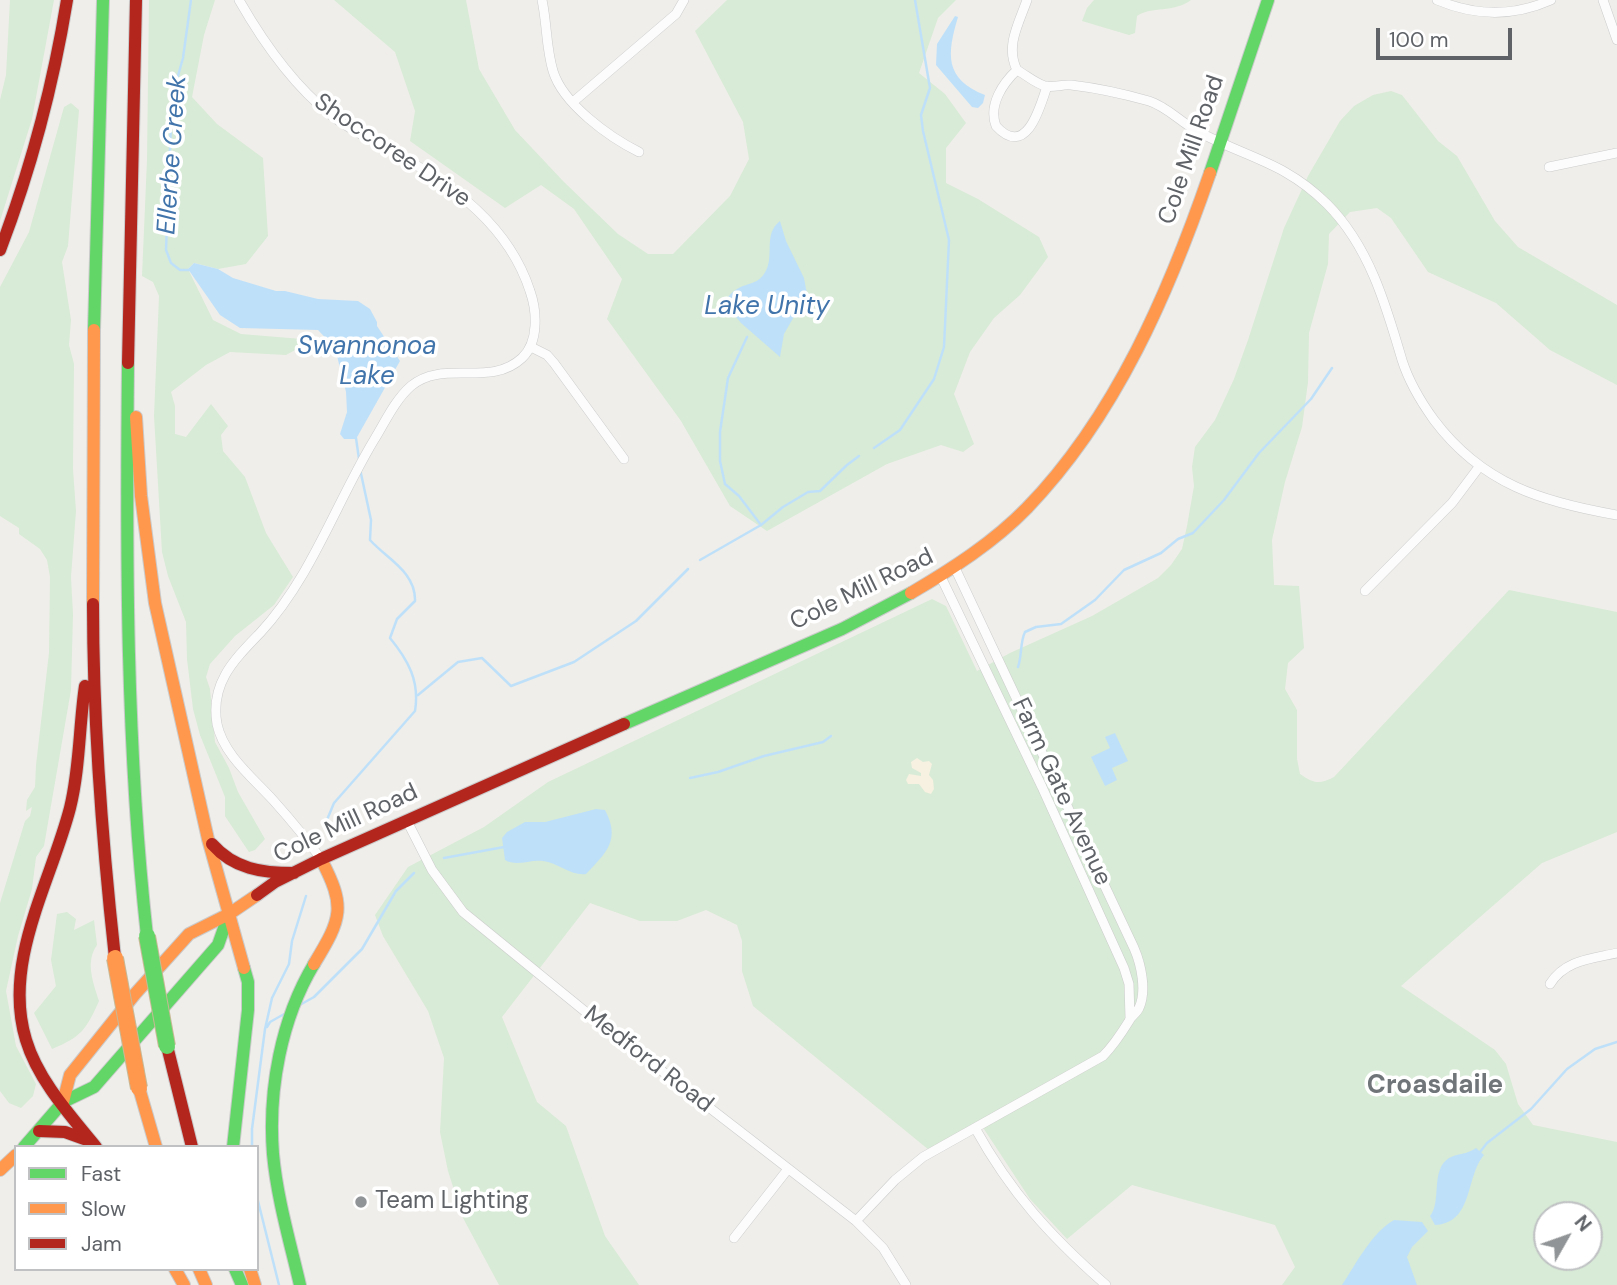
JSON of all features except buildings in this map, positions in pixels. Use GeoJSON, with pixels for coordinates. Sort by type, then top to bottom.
{"type":"FeatureCollection","features":[{"type":"Feature","properties":{"kind":"main road"},"geometry":{"type":"LineString","coordinates":[[0,250],[27,174],[49,91],[66,0]]}},
{"type":"Feature","properties":{"kind":"main road"},"geometry":{"type":"LineString","coordinates":[[103,0],[93,357],[94,717],[103,846],[115,958],[139,1088],[155,1145]]}},
{"type":"Feature","properties":{"kind":"main road"},"geometry":{"type":"LineString","coordinates":[[136,0],[127,395],[129,702],[139,872],[147,936],[167,1046],[192,1145]]}},
{"type":"Feature","properties":{"kind":"main road","name":"Cole Mill Road"},"geometry":{"type":"LineString","coordinates":[[63,1102],[70,1075],[160,965],[189,934],[229,914],[265,888],[321,859],[896,603],[948,573],[993,539],[1034,502],[1062,468],[1110,398],[1163,297],[1268,0]]}},
{"type":"Feature","properties":{"kind":"main road"},"geometry":{"type":"LineString","coordinates":[[127,395],[138,422],[141,496],[155,603],[208,839],[245,966],[248,998],[233,1145]]}},
{"type":"Feature","properties":{"kind":"main road"},"geometry":{"type":"LineString","coordinates":[[94,635],[70,806],[32,930],[20,991],[21,1016],[29,1047],[94,1145]]}},
{"type":"Feature","properties":{"kind":"main road"},"geometry":{"type":"LineString","coordinates":[[208,839],[221,855],[235,865],[271,873],[294,873]]}},
{"type":"Feature","properties":{"kind":"main road"},"geometry":{"type":"LineString","coordinates":[[300,1285],[276,1175],[272,1126],[277,1076],[294,1001],[333,931],[338,912],[335,889],[321,859]]}},
{"type":"Feature","properties":{"kind":"main road","name":"Cole Mill Road"},"geometry":{"type":"LineString","coordinates":[[26,1145],[63,1102],[94,1087],[121,1057],[218,945],[229,914]]}},
{"type":"Feature","properties":{"kind":"main road"},"geometry":{"type":"LineString","coordinates":[[38,1131],[50,1130],[79,1135],[94,1145]]}},
{"type":"Feature","properties":{"kind":"main road"},"geometry":{"type":"LineString","coordinates":[[0,1170],[14,1157]]}},
{"type":"Feature","properties":{"kind":"street","name":"Shoccoree Drive"},"geometry":{"type":"LineString","coordinates":[[239,0],[291,75],[323,108],[348,127],[443,182],[494,225],[512,251],[530,289],[535,323],[531,347]]}},
{"type":"Feature","properties":{"kind":"street"},"geometry":{"type":"LineString","coordinates":[[542,0],[553,73],[573,102],[613,139],[639,152]]}},
{"type":"Feature","properties":{"kind":"street"},"geometry":{"type":"LineString","coordinates":[[573,102],[669,21],[684,0]]}},
{"type":"Feature","properties":{"kind":"street"},"geometry":{"type":"LineString","coordinates":[[1027,0],[1011,50],[1017,70],[1047,86],[1068,84],[1153,102],[1199,132],[1293,174],[1340,219],[1380,289],[1415,391],[1452,443],[1479,467],[1534,495],[1617,515]]}},
{"type":"Feature","properties":{"kind":"street"},"geometry":{"type":"LineString","coordinates":[[1437,0],[1465,10],[1506,13],[1526,10],[1551,0]]}},
{"type":"Feature","properties":{"kind":"street"},"geometry":{"type":"LineString","coordinates":[[1603,0],[1617,40]]}},
{"type":"Feature","properties":{"kind":"street"},"geometry":{"type":"LineString","coordinates":[[1017,70],[1004,82],[993,110],[996,125],[1007,135],[1019,135],[1031,127],[1047,86]]}},
{"type":"Feature","properties":{"kind":"street"},"geometry":{"type":"LineString","coordinates":[[1549,167],[1617,153]]}},
{"type":"Feature","properties":{"kind":"street"},"geometry":{"type":"LineString","coordinates":[[321,859],[225,745],[218,729],[218,688],[225,672],[289,597],[366,452],[396,404],[418,381],[440,374],[478,375],[495,372],[517,362],[531,347],[547,355],[554,363],[624,459]]}},
{"type":"Feature","properties":{"kind":"street"},"geometry":{"type":"LineString","coordinates":[[1365,591],[1452,503],[1479,467]]}},
{"type":"Feature","properties":{"kind":"street","name":"Farm Gate Avenue"},"geometry":{"type":"LineString","coordinates":[[948,573],[1124,968],[1129,984],[1130,1018]]}},
{"type":"Feature","properties":{"kind":"street","name":"Farm Gate Avenue"},"geometry":{"type":"LineString","coordinates":[[856,1221],[910,1166],[1098,1060],[1116,1042],[1139,1008],[1141,999],[1141,968],[1138,956],[948,573]]}},
{"type":"Feature","properties":{"kind":"street","name":"Medford Road"},"geometry":{"type":"LineString","coordinates":[[407,821],[432,870],[463,912],[856,1221],[883,1248],[906,1285]]}},
{"type":"Feature","properties":{"kind":"street"},"geometry":{"type":"LineString","coordinates":[[1550,984],[1557,973],[1568,965],[1617,953]]}},
{"type":"Feature","properties":{"kind":"street"},"geometry":{"type":"LineString","coordinates":[[975,1128],[1007,1181],[1029,1210],[1055,1239],[1106,1285]]}},
{"type":"Feature","properties":{"kind":"street"},"geometry":{"type":"LineString","coordinates":[[734,1238],[788,1169]]}},
{"type":"Feature","properties":{"kind":"green space"},"geometry":{"type":"Polygon","coordinates":[[[10,0],[54,0],[32,119],[0,221],[0,100],[6,75],[10,0]]]}},
{"type":"Feature","properties":{"kind":"green space"},"geometry":{"type":"Polygon","coordinates":[[[149,0],[215,0],[204,35],[192,97],[217,124],[263,158],[268,236],[246,264],[218,269],[194,263],[188,269],[213,320],[241,334],[314,340],[286,355],[230,352],[206,365],[171,392],[175,406],[175,434],[186,437],[211,404],[228,426],[221,435],[223,451],[245,477],[266,533],[293,577],[274,605],[235,636],[210,664],[206,677],[210,689],[215,742],[238,792],[265,839],[255,850],[249,852],[225,816],[225,797],[200,735],[193,709],[186,622],[168,576],[162,552],[154,416],[159,296],[153,282],[142,276],[149,0]]]}},
{"type":"Feature","properties":{"kind":"green space"},"geometry":{"type":"Polygon","coordinates":[[[334,0],[466,0],[479,69],[515,130],[618,234],[648,254],[673,254],[730,196],[749,159],[743,122],[695,31],[727,0],[956,0],[938,18],[919,73],[945,94],[966,123],[946,148],[946,183],[978,199],[1039,237],[1048,257],[1020,295],[994,318],[970,352],[954,394],[974,444],[963,452],[941,445],[887,464],[767,531],[730,506],[681,421],[607,319],[622,279],[574,209],[541,185],[505,208],[410,141],[415,111],[395,52],[334,0]]]}},
{"type":"Feature","properties":{"kind":"green space"},"geometry":{"type":"Polygon","coordinates":[[[1094,0],[1191,0],[1177,7],[1149,11],[1137,16],[1135,33],[1129,35],[1082,21],[1087,8],[1094,0]]]}},
{"type":"Feature","properties":{"kind":"green space"},"geometry":{"type":"Polygon","coordinates":[[[1391,91],[1402,95],[1438,141],[1457,156],[1495,221],[1518,247],[1617,305],[1617,385],[1550,350],[1496,303],[1428,272],[1391,218],[1377,208],[1350,212],[1329,234],[1328,264],[1309,333],[1308,382],[1302,427],[1285,482],[1272,540],[1274,585],[1299,586],[1304,648],[1288,663],[1285,689],[1297,710],[1297,759],[1300,774],[1316,782],[1334,777],[1509,590],[1617,612],[1617,832],[1542,863],[1401,986],[1495,1050],[1506,1064],[1518,1104],[1533,1125],[1617,1142],[1617,1285],[1282,1285],[1295,1267],[1275,1225],[1132,1185],[1067,1239],[1030,1199],[980,1123],[929,1150],[753,1006],[742,971],[742,941],[737,925],[706,910],[677,921],[640,921],[590,903],[502,1017],[537,1102],[566,1126],[605,1236],[639,1285],[499,1285],[463,1218],[448,1171],[440,1132],[444,1058],[428,1011],[383,936],[375,915],[408,867],[484,827],[548,782],[932,599],[946,606],[977,671],[1092,616],[1158,578],[1182,549],[1194,486],[1192,467],[1195,447],[1215,420],[1234,379],[1284,228],[1308,176],[1340,121],[1354,106],[1373,95],[1391,91]]]}},
{"type":"Feature","properties":{"kind":"green space"},"geometry":{"type":"Polygon","coordinates":[[[71,103],[79,110],[68,246],[62,262],[71,320],[69,345],[74,364],[73,469],[76,511],[71,577],[71,690],[44,846],[36,857],[32,889],[6,991],[16,1046],[36,1084],[33,1096],[21,1108],[9,1103],[0,1091],[0,903],[25,821],[30,816],[32,807],[26,811],[27,800],[35,787],[49,653],[50,577],[47,560],[40,549],[19,534],[19,528],[0,516],[0,287],[29,232],[64,107],[71,103]]]}},
{"type":"Feature","properties":{"kind":"green space"},"geometry":{"type":"Polygon","coordinates":[[[67,912],[76,919],[74,930],[94,920],[97,945],[91,965],[99,1001],[82,1031],[70,1041],[52,1049],[34,1013],[56,986],[51,960],[57,914],[67,912]]]}},
{"type":"Feature","properties":{"kind":"sand"},"geometry":{"type":"Polygon","coordinates":[[[917,758],[932,764],[929,775],[934,789],[931,794],[925,792],[919,784],[908,784],[906,780],[909,774],[921,776],[921,773],[912,768],[911,762],[917,758]]]}},
{"type":"Feature","properties":{"kind":"water"},"geometry":{"type":"Polygon","coordinates":[[[955,16],[958,17],[952,43],[952,64],[962,81],[985,95],[978,108],[972,107],[936,65],[937,44],[955,16]]]}},
{"type":"Feature","properties":{"kind":"water","name":"Lake Unity"},"geometry":{"type":"Polygon","coordinates":[[[780,221],[786,241],[804,278],[807,294],[784,334],[780,357],[741,323],[724,303],[735,290],[760,279],[764,274],[769,261],[770,239],[780,221]]]}},
{"type":"Feature","properties":{"kind":"water","name":"Swannonoa Lake"},"geometry":{"type":"Polygon","coordinates":[[[194,263],[276,291],[318,299],[358,301],[370,309],[377,326],[400,361],[356,439],[344,439],[340,434],[347,412],[346,392],[335,348],[318,330],[240,328],[220,315],[188,269],[194,263]]]}},
{"type":"Feature","properties":{"kind":"water"},"geometry":{"type":"Polygon","coordinates":[[[1115,733],[1128,761],[1112,768],[1117,780],[1105,786],[1091,757],[1110,748],[1105,737],[1115,733]]]}},
{"type":"Feature","properties":{"kind":"water"},"geometry":{"type":"Polygon","coordinates":[[[596,809],[605,810],[612,830],[611,838],[605,852],[586,874],[575,873],[543,861],[514,863],[505,860],[502,838],[507,832],[525,822],[545,822],[596,809]]]}},
{"type":"Feature","properties":{"kind":"water"},"geometry":{"type":"Polygon","coordinates":[[[1476,1148],[1484,1155],[1478,1164],[1463,1208],[1448,1222],[1435,1225],[1430,1216],[1443,1163],[1452,1156],[1476,1148]]]}},
{"type":"Feature","properties":{"kind":"water"},"geometry":{"type":"Polygon","coordinates":[[[1394,1220],[1422,1222],[1428,1231],[1412,1247],[1407,1257],[1417,1285],[1342,1285],[1372,1240],[1394,1220]]]}},
{"type":"Feature","properties":{"kind":"waterway","name":"Ellerbe Creek"},"geometry":{"type":"LineString","coordinates":[[190,270],[180,270],[171,263],[166,250],[172,97],[183,58],[191,0]]}},
{"type":"Feature","properties":{"kind":"waterway"},"geometry":{"type":"LineString","coordinates":[[874,448],[900,430],[934,379],[944,347],[949,240],[923,131],[921,115],[930,88],[915,0]]}},
{"type":"Feature","properties":{"kind":"waterway"},"geometry":{"type":"LineString","coordinates":[[747,337],[728,378],[720,432],[720,461],[725,484],[739,496],[761,525]]}},
{"type":"Feature","properties":{"kind":"waterway"},"geometry":{"type":"LineString","coordinates":[[1018,667],[1025,632],[1036,627],[1061,624],[1095,600],[1124,570],[1161,553],[1178,539],[1193,533],[1224,500],[1259,453],[1311,399],[1332,368]]}},
{"type":"Feature","properties":{"kind":"waterway","name":"Ellerbe Creek"},"geometry":{"type":"LineString","coordinates":[[356,438],[359,459]]}},
{"type":"Feature","properties":{"kind":"waterway"},"geometry":{"type":"LineString","coordinates":[[700,560],[761,525],[808,492],[820,491],[859,456]]}},
{"type":"Feature","properties":{"kind":"waterway","name":"Ellerbe Creek"},"geometry":{"type":"LineString","coordinates":[[324,827],[334,803],[415,711],[416,690],[411,672],[390,638],[397,619],[415,601],[414,591],[406,574],[370,540],[371,520],[360,469]]}},
{"type":"Feature","properties":{"kind":"waterway"},"geometry":{"type":"LineString","coordinates":[[418,695],[458,662],[482,658],[511,686],[574,662],[636,621],[688,569]]}},
{"type":"Feature","properties":{"kind":"waterway"},"geometry":{"type":"LineString","coordinates":[[690,778],[823,742],[831,736]]}},
{"type":"Feature","properties":{"kind":"waterway"},"geometry":{"type":"LineString","coordinates":[[444,858],[504,847]]}},
{"type":"Feature","properties":{"kind":"waterway"},"geometry":{"type":"LineString","coordinates":[[298,1006],[314,997],[362,949],[396,891],[414,873]]}},
{"type":"Feature","properties":{"kind":"waterway","name":"Ellerbe Creek"},"geometry":{"type":"LineString","coordinates":[[252,1145],[265,1029],[272,998],[289,964],[292,941],[306,896]]}},
{"type":"Feature","properties":{"kind":"waterway"},"geometry":{"type":"LineString","coordinates":[[267,1027],[270,1022],[286,1013]]}},
{"type":"Feature","properties":{"kind":"waterway"},"geometry":{"type":"LineString","coordinates":[[1480,1152],[1487,1143],[1531,1109],[1567,1069],[1595,1049],[1617,1042]]}},
{"type":"Feature","properties":{"kind":"waterway","name":"Ellerbe Creek"},"geometry":{"type":"LineString","coordinates":[[259,1205],[279,1285]]}},
{"type":"Feature","properties":{"kind":"traffic: fast"},"geometry":{"type":"LineString","coordinates":[[94,330],[103,0]]}},
{"type":"Feature","properties":{"kind":"traffic: fast"},"geometry":{"type":"LineString","coordinates":[[1210,173],[1268,0]]}},
{"type":"Feature","properties":{"kind":"traffic: fast"},"geometry":{"type":"LineString","coordinates":[[128,363],[127,506],[131,722],[147,936]]}},
{"type":"Feature","properties":{"kind":"traffic: fast"},"geometry":{"type":"LineString","coordinates":[[624,724],[842,629],[911,593]]}},
{"type":"Feature","properties":{"kind":"traffic: fast"},"geometry":{"type":"LineString","coordinates":[[26,1145],[63,1102],[94,1087],[218,945],[229,914]]}},
{"type":"Feature","properties":{"kind":"traffic: fast"},"geometry":{"type":"LineString","coordinates":[[147,936],[167,1046]]}},
{"type":"Feature","properties":{"kind":"traffic: fast"},"geometry":{"type":"LineString","coordinates":[[300,1285],[275,1170],[273,1105],[285,1031],[314,964]]}},
{"type":"Feature","properties":{"kind":"traffic: fast"},"geometry":{"type":"LineString","coordinates":[[233,1145],[248,1010],[248,982],[244,968]]}},
{"type":"Feature","properties":{"kind":"traffic: fast"},"geometry":{"type":"LineString","coordinates":[[236,1271],[242,1285]]}},
{"type":"Feature","properties":{"kind":"traffic: slow"},"geometry":{"type":"LineString","coordinates":[[911,593],[1001,532],[1059,472],[1087,434],[1113,393],[1158,307],[1210,173]]}},
{"type":"Feature","properties":{"kind":"traffic: slow"},"geometry":{"type":"LineString","coordinates":[[93,604],[94,330]]}},
{"type":"Feature","properties":{"kind":"traffic: slow"},"geometry":{"type":"LineString","coordinates":[[136,417],[141,496],[155,603],[208,839],[244,968]]}},
{"type":"Feature","properties":{"kind":"traffic: slow"},"geometry":{"type":"LineString","coordinates":[[314,964],[330,935],[337,912],[334,889],[321,859]]}},
{"type":"Feature","properties":{"kind":"traffic: slow"},"geometry":{"type":"LineString","coordinates":[[63,1102],[70,1075],[135,994],[189,934],[229,914],[257,895]]}},
{"type":"Feature","properties":{"kind":"traffic: slow"},"geometry":{"type":"LineString","coordinates":[[115,958],[139,1088]]}},
{"type":"Feature","properties":{"kind":"traffic: slow"},"geometry":{"type":"LineString","coordinates":[[139,1088],[155,1145]]}},
{"type":"Feature","properties":{"kind":"traffic: slow"},"geometry":{"type":"LineString","coordinates":[[0,1170],[14,1157]]}},
{"type":"Feature","properties":{"kind":"traffic: slow"},"geometry":{"type":"LineString","coordinates":[[176,1271],[184,1285]]}},
{"type":"Feature","properties":{"kind":"traffic: slow"},"geometry":{"type":"LineString","coordinates":[[200,1271],[206,1285]]}},
{"type":"Feature","properties":{"kind":"traffic: slow"},"geometry":{"type":"LineString","coordinates":[[251,1271],[255,1285]]}},
{"type":"Feature","properties":{"kind":"traffic: jam"},"geometry":{"type":"LineString","coordinates":[[0,250],[40,127],[67,0]]}},
{"type":"Feature","properties":{"kind":"traffic: jam"},"geometry":{"type":"LineString","coordinates":[[128,363],[136,0]]}},
{"type":"Feature","properties":{"kind":"traffic: jam"},"geometry":{"type":"LineString","coordinates":[[93,604],[99,781],[115,958]]}},
{"type":"Feature","properties":{"kind":"traffic: jam"},"geometry":{"type":"LineString","coordinates":[[85,686],[73,793],[62,836],[24,952],[20,1011],[26,1040],[38,1069],[94,1145]]}},
{"type":"Feature","properties":{"kind":"traffic: jam"},"geometry":{"type":"LineString","coordinates":[[257,895],[275,882],[321,859],[624,724]]}},
{"type":"Feature","properties":{"kind":"traffic: jam"},"geometry":{"type":"LineString","coordinates":[[212,844],[230,859],[249,868],[294,873]]}},
{"type":"Feature","properties":{"kind":"traffic: jam"},"geometry":{"type":"LineString","coordinates":[[167,1046],[192,1145]]}},
{"type":"Feature","properties":{"kind":"traffic: jam"},"geometry":{"type":"LineString","coordinates":[[39,1131],[65,1132],[90,1141]]}},
{"type":"Feature","properties":{"kind":"place","name":"Team Lighting"},"geometry":{"type":"Point","coordinates":[361,1202]}},
{"type":"Feature","properties":{"kind":"district","name":"Croasdaile"},"geometry":{"type":"Point","coordinates":[1435,1086]}}]}
